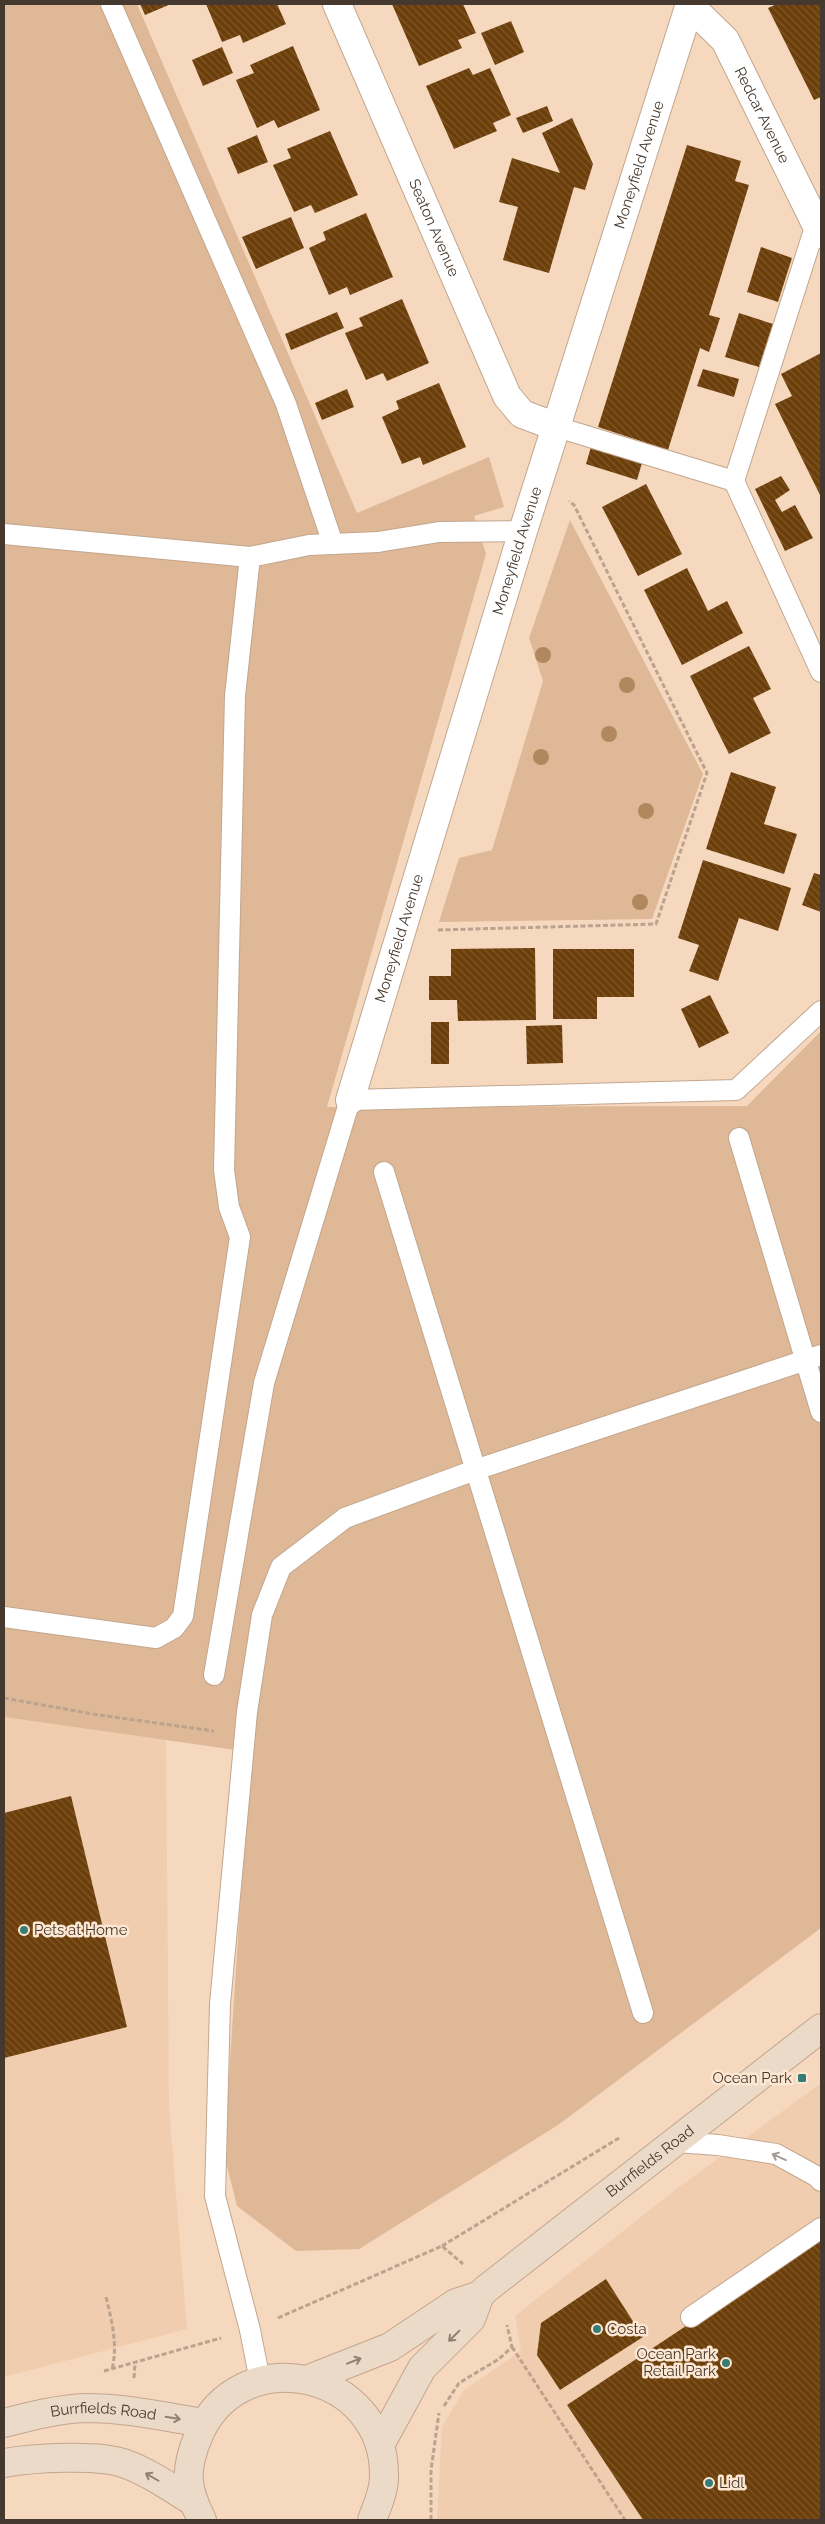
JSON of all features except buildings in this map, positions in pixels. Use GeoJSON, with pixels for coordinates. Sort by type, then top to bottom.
{"type":"FeatureCollection","features":[{"type":"Feature","properties":{"kind":"street","name":"Seaton Avenue"},"geometry":{"type":"LineString","coordinates":[[337,4],[507,396],[522,414],[557,427]]}},
{"type":"Feature","properties":{"kind":"street","name":"Moneyfield Avenue"},"geometry":{"type":"LineString","coordinates":[[350,1100],[523,531],[690,5]]}},
{"type":"Feature","properties":{"kind":"street","name":"Redcar Avenue"},"geometry":{"type":"LineString","coordinates":[[690,5],[725,40],[819,229]]}},
{"type":"Feature","properties":{"kind":"street","name":"Burrfields Road"},"geometry":{"type":"LineString","coordinates":[[309,2379],[390,2347],[456,2303],[480,2295],[821,2028]]}},
{"type":"Feature","properties":{"kind":"street"},"geometry":{"type":"LineString","coordinates":[[380,2444],[422,2368],[471,2319],[480,2295]]}},
{"type":"Feature","properties":{"kind":"street"},"geometry":{"type":"LineString","coordinates":[[198,2511],[187,2478],[192,2452],[204,2423],[219,2405],[238,2390],[260,2381],[284,2377],[309,2379],[328,2386],[345,2396],[360,2409],[372,2426],[380,2444],[384,2477],[382,2494],[372,2520]]}},
{"type":"Feature","properties":{"kind":"street","name":"Burrfields Road"},"geometry":{"type":"LineString","coordinates":[[4,2423],[39,2413],[86,2408],[130,2411],[204,2423]]}},
{"type":"Feature","properties":{"kind":"street"},"geometry":{"type":"LineString","coordinates":[[4,2463],[73,2458],[121,2462],[148,2473],[198,2511]]}},
{"type":"Feature","properties":{"kind":"lane"},"geometry":{"type":"LineString","coordinates":[[111,4],[286,404],[333,544]]}},
{"type":"Feature","properties":{"kind":"lane"},"geometry":{"type":"LineString","coordinates":[[819,229],[734,481],[821,672]]}},
{"type":"Feature","properties":{"kind":"lane"},"geometry":{"type":"LineString","coordinates":[[557,427],[734,481]]}},
{"type":"Feature","properties":{"kind":"lane"},"geometry":{"type":"LineString","coordinates":[[4,534],[250,557],[309,545],[378,542],[439,532],[523,531]]}},
{"type":"Feature","properties":{"kind":"lane"},"geometry":{"type":"LineString","coordinates":[[4,1617],[156,1638],[174,1628],[183,1616],[240,1237],[228,1207],[224,1170],[234,696],[250,557]]}},
{"type":"Feature","properties":{"kind":"lane"},"geometry":{"type":"LineString","coordinates":[[214,1675],[264,1383],[350,1100],[736,1090],[821,1011]]}},
{"type":"Feature","properties":{"kind":"lane"},"geometry":{"type":"LineString","coordinates":[[739,1138],[814,1357],[821,1412]]}},
{"type":"Feature","properties":{"kind":"lane"},"geometry":{"type":"LineString","coordinates":[[384,1172],[642,2013]]}},
{"type":"Feature","properties":{"kind":"lane"},"geometry":{"type":"LineString","coordinates":[[260,2381],[250,2330],[215,2196],[220,2004],[247,1712],[262,1615],[281,1567],[345,1518],[475,1470],[814,1357]]}},
{"type":"Feature","properties":{"kind":"lane"},"geometry":{"type":"LineString","coordinates":[[676,2142],[718,2145],[776,2154],[821,2181]]}},
{"type":"Feature","properties":{"kind":"lane"},"geometry":{"type":"LineString","coordinates":[[691,2317],[821,2228]]}},
{"type":"Feature","properties":{"kind":"lane"},"geometry":{"type":"LineString","coordinates":[[382,2494],[387,2520]]}},
{"type":"Feature","properties":{"kind":"path"},"geometry":{"type":"LineString","coordinates":[[400,931],[656,924],[707,772],[574,505],[541,478]]}},
{"type":"Feature","properties":{"kind":"path"},"geometry":{"type":"LineString","coordinates":[[4,1698],[99,1715],[217,1732]]}},
{"type":"Feature","properties":{"kind":"path"},"geometry":{"type":"LineString","coordinates":[[442,2246],[624,2135]]}},
{"type":"Feature","properties":{"kind":"path"},"geometry":{"type":"LineString","coordinates":[[106,2297],[114,2332],[115,2355],[112,2370]]}},
{"type":"Feature","properties":{"kind":"path"},"geometry":{"type":"LineString","coordinates":[[512,2347],[625,2520]]}},
{"type":"Feature","properties":{"kind":"shaded area"},"geometry":{"type":"Polygon","coordinates":[[[4,4],[137,4],[357,513],[489,457],[504,507],[474,516],[486,554],[327,1107],[747,1106],[821,1031],[821,1928],[558,2125],[359,2249],[296,2251],[237,2206],[224,2154],[250,1752],[4,1717],[4,4]]]}},
{"type":"Feature","properties":{"kind":"shaded area"},"geometry":{"type":"Polygon","coordinates":[[[570,520],[703,774],[652,919],[439,922],[459,858],[492,850],[543,681],[529,638],[570,520]]]}},
{"type":"Feature","properties":{"kind":"shaded area"},"geometry":{"type":"Polygon","coordinates":[[[4,1717],[166,1740],[169,2107],[187,2329],[4,2377],[4,1717]]]}},
{"type":"Feature","properties":{"kind":"shaded area"},"geometry":{"type":"Polygon","coordinates":[[[821,2083],[821,2520],[437,2520],[442,2427],[464,2390],[521,2351],[515,2316],[679,2187],[821,2083]]]}},
{"type":"Feature","properties":{"kind":"place","name":"Pets at Home"},"geometry":{"type":"Point","coordinates":[24,1930]}},
{"type":"Feature","properties":{"kind":"place","name":"Ocean Park"},"geometry":{"type":"Point","coordinates":[802,2078]}},
{"type":"Feature","properties":{"kind":"place","name":"Costa"},"geometry":{"type":"Point","coordinates":[597,2329]}},
{"type":"Feature","properties":{"kind":"place","name":"Ocean Park Retail Park"},"geometry":{"type":"Point","coordinates":[726,2363]}},
{"type":"Feature","properties":{"kind":"place","name":"Lidl"},"geometry":{"type":"Point","coordinates":[709,2483]}}]}
